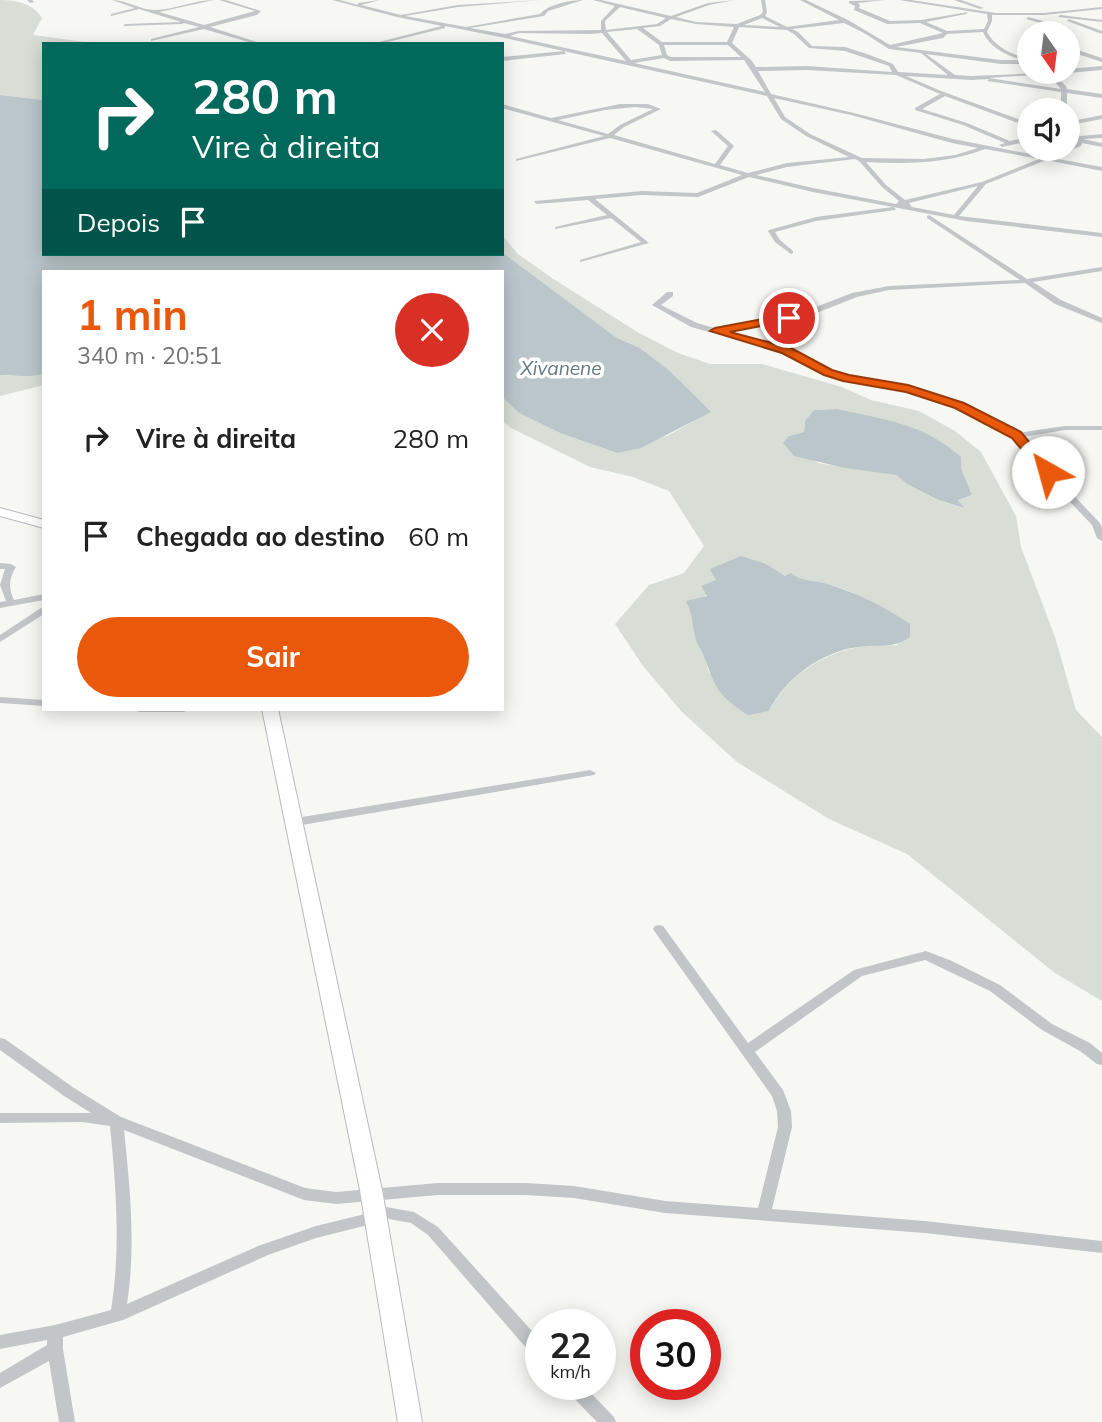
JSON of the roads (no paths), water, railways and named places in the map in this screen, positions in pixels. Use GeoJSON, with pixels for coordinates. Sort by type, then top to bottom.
{"type":"FeatureCollection","features":[{"type":"Feature","properties":{"kind":"main road"},"geometry":{"type":"LineString","coordinates":[[0,512],[42,523]]}},
{"type":"Feature","properties":{"kind":"main road"},"geometry":{"type":"LineString","coordinates":[[270,711],[296,822],[374,1208],[410,1422]]}},
{"type":"Feature","properties":{"kind":"street"},"geometry":{"type":"LineString","coordinates":[[114,0],[254,42]]}},
{"type":"Feature","properties":{"kind":"street"},"geometry":{"type":"LineString","coordinates":[[152,11],[212,0]]}},
{"type":"Feature","properties":{"kind":"street"},"geometry":{"type":"LineString","coordinates":[[153,40],[208,28],[255,15],[259,11],[221,0]]}},
{"type":"Feature","properties":{"kind":"street"},"geometry":{"type":"LineString","coordinates":[[334,0],[397,16],[627,62],[952,141],[1017,152]]}},
{"type":"Feature","properties":{"kind":"street"},"geometry":{"type":"LineString","coordinates":[[357,5],[379,0]]}},
{"type":"Feature","properties":{"kind":"street"},"geometry":{"type":"LineString","coordinates":[[397,16],[458,6],[540,0]]}},
{"type":"Feature","properties":{"kind":"street"},"geometry":{"type":"LineString","coordinates":[[461,28],[542,15],[546,10],[581,0]]}},
{"type":"Feature","properties":{"kind":"street"},"geometry":{"type":"LineString","coordinates":[[594,0],[669,18],[737,26],[788,29],[846,21]]}},
{"type":"Feature","properties":{"kind":"street"},"geometry":{"type":"LineString","coordinates":[[505,36],[519,32],[604,32],[639,28],[658,25],[669,18],[711,3],[733,0]]}},
{"type":"Feature","properties":{"kind":"street"},"geometry":{"type":"LineString","coordinates":[[729,43],[737,26],[762,16],[766,8],[763,0]]}},
{"type":"Feature","properties":{"kind":"street"},"geometry":{"type":"LineString","coordinates":[[802,0],[846,21],[888,47],[923,54],[1017,61]]}},
{"type":"Feature","properties":{"kind":"street"},"geometry":{"type":"LineString","coordinates":[[849,1],[883,0]]}},
{"type":"Feature","properties":{"kind":"street"},"geometry":{"type":"LineString","coordinates":[[901,0],[974,12],[1013,14],[1102,8]]}},
{"type":"Feature","properties":{"kind":"street"},"geometry":{"type":"LineString","coordinates":[[849,1],[858,5],[856,9],[889,23],[921,21],[974,12],[982,8],[956,0]]}},
{"type":"Feature","properties":{"kind":"street"},"geometry":{"type":"LineString","coordinates":[[618,6],[603,21],[604,32],[627,62]]}},
{"type":"Feature","properties":{"kind":"street"},"geometry":{"type":"LineString","coordinates":[[113,15],[140,8]]}},
{"type":"Feature","properties":{"kind":"street"},"geometry":{"type":"LineString","coordinates":[[989,13],[990,21],[985,35],[997,48],[1017,57]]}},
{"type":"Feature","properties":{"kind":"street"},"geometry":{"type":"LineString","coordinates":[[1013,14],[1041,21]]}},
{"type":"Feature","properties":{"kind":"street"},"geometry":{"type":"LineString","coordinates":[[1044,14],[1102,21]]}},
{"type":"Feature","properties":{"kind":"street"},"geometry":{"type":"LineString","coordinates":[[762,16],[788,29],[811,47],[845,49],[865,55],[891,65],[896,73],[1017,121]]}},
{"type":"Feature","properties":{"kind":"street"},"geometry":{"type":"LineString","coordinates":[[1064,17],[1102,33]]}},
{"type":"Feature","properties":{"kind":"street"},"geometry":{"type":"LineString","coordinates":[[921,21],[946,33],[986,30]]}},
{"type":"Feature","properties":{"kind":"street"},"geometry":{"type":"LineString","coordinates":[[125,25],[190,23]]}},
{"type":"Feature","properties":{"kind":"street"},"geometry":{"type":"LineString","coordinates":[[381,42],[449,26]]}},
{"type":"Feature","properties":{"kind":"street"},"geometry":{"type":"LineString","coordinates":[[639,28],[661,44],[666,56]]}},
{"type":"Feature","properties":{"kind":"street"},"geometry":{"type":"LineString","coordinates":[[888,47],[943,36],[946,33]]}},
{"type":"Feature","properties":{"kind":"street"},"geometry":{"type":"LineString","coordinates":[[405,36],[410,42]]}},
{"type":"Feature","properties":{"kind":"street"},"geometry":{"type":"LineString","coordinates":[[661,44],[729,43],[755,69],[783,118],[791,124],[858,158],[901,204],[942,223],[964,242],[1058,302],[1102,321]]}},
{"type":"Feature","properties":{"kind":"street"},"geometry":{"type":"LineString","coordinates":[[504,59],[574,52]]}},
{"type":"Feature","properties":{"kind":"street"},"geometry":{"type":"LineString","coordinates":[[1080,52],[1102,60]]}},
{"type":"Feature","properties":{"kind":"street"},"geometry":{"type":"LineString","coordinates":[[923,54],[953,76]]}},
{"type":"Feature","properties":{"kind":"street"},"geometry":{"type":"LineString","coordinates":[[627,62],[666,56],[676,59],[746,58]]}},
{"type":"Feature","properties":{"kind":"street"},"geometry":{"type":"LineString","coordinates":[[755,69],[807,68],[953,76],[1102,96]]}},
{"type":"Feature","properties":{"kind":"street"},"geometry":{"type":"LineString","coordinates":[[1080,70],[1102,68]]}},
{"type":"Feature","properties":{"kind":"street"},"geometry":{"type":"LineString","coordinates":[[972,78],[1017,75]]}},
{"type":"Feature","properties":{"kind":"street"},"geometry":{"type":"LineString","coordinates":[[1062,84],[1065,98]]}},
{"type":"Feature","properties":{"kind":"street"},"geometry":{"type":"LineString","coordinates":[[945,94],[916,109],[965,124],[1008,142]]}},
{"type":"Feature","properties":{"kind":"street"},"geometry":{"type":"LineString","coordinates":[[504,107],[748,175],[892,205],[901,204]]}},
{"type":"Feature","properties":{"kind":"street"},"geometry":{"type":"LineString","coordinates":[[518,160],[608,137],[622,125],[658,109],[611,108],[547,120]]}},
{"type":"Feature","properties":{"kind":"street"},"geometry":{"type":"LineString","coordinates":[[1080,122],[1102,117]]}},
{"type":"Feature","properties":{"kind":"street"},"geometry":{"type":"LineString","coordinates":[[714,131],[731,146],[718,166]]}},
{"type":"Feature","properties":{"kind":"street"},"geometry":{"type":"LineString","coordinates":[[1080,140],[1102,136]]}},
{"type":"Feature","properties":{"kind":"street"},"geometry":{"type":"LineString","coordinates":[[1080,140],[1102,145]]}},
{"type":"Feature","properties":{"kind":"street"},"geometry":{"type":"LineString","coordinates":[[997,149],[1008,142],[1017,141]]}},
{"type":"Feature","properties":{"kind":"street"},"geometry":{"type":"LineString","coordinates":[[537,202],[642,193],[698,195],[748,175],[787,165],[858,158],[940,160],[958,158],[987,146]]}},
{"type":"Feature","properties":{"kind":"street"},"geometry":{"type":"LineString","coordinates":[[791,252],[777,241],[771,231],[816,219],[901,204],[984,183],[1036,161]]}},
{"type":"Feature","properties":{"kind":"street"},"geometry":{"type":"LineString","coordinates":[[1064,161],[1102,169]]}},
{"type":"Feature","properties":{"kind":"street"},"geometry":{"type":"LineString","coordinates":[[955,217],[984,183]]}},
{"type":"Feature","properties":{"kind":"street"},"geometry":{"type":"LineString","coordinates":[[582,261],[645,245],[591,199]]}},
{"type":"Feature","properties":{"kind":"street"},"geometry":{"type":"LineString","coordinates":[[916,210],[1102,235]]}},
{"type":"Feature","properties":{"kind":"street"},"geometry":{"type":"LineString","coordinates":[[557,228],[612,216]]}},
{"type":"Feature","properties":{"kind":"street"},"geometry":{"type":"LineString","coordinates":[[715,331],[769,323],[888,288],[1028,281],[1102,269]]}},
{"type":"Feature","properties":{"kind":"street"},"geometry":{"type":"LineString","coordinates":[[670,294],[656,304],[694,325],[786,350],[847,379],[908,389],[951,403],[1017,435],[1096,524],[1102,538]]}},
{"type":"Feature","properties":{"kind":"street"},"geometry":{"type":"LineString","coordinates":[[1017,435],[1065,428],[1102,428]]}},
{"type":"Feature","properties":{"kind":"street"},"geometry":{"type":"LineString","coordinates":[[0,566],[11,567],[5,583],[6,596],[12,603]]}},
{"type":"Feature","properties":{"kind":"street"},"geometry":{"type":"LineString","coordinates":[[0,606],[42,597]]}},
{"type":"Feature","properties":{"kind":"street"},"geometry":{"type":"LineString","coordinates":[[0,639],[42,610]]}},
{"type":"Feature","properties":{"kind":"street"},"geometry":{"type":"LineString","coordinates":[[0,700],[42,703]]}},
{"type":"Feature","properties":{"kind":"street"},"geometry":{"type":"LineString","coordinates":[[296,822],[590,773]]}},
{"type":"Feature","properties":{"kind":"street"},"geometry":{"type":"LineString","coordinates":[[659,929],[778,1094],[784,1111],[785,1127],[764,1214]]}},
{"type":"Feature","properties":{"kind":"street"},"geometry":{"type":"LineString","coordinates":[[748,1050],[859,973],[926,956],[995,988],[1047,1027],[1086,1047],[1102,1060]]}},
{"type":"Feature","properties":{"kind":"street"},"geometry":{"type":"LineString","coordinates":[[0,1043],[69,1092],[116,1121],[304,1194],[336,1198],[414,1218],[433,1231],[525,1335]]}},
{"type":"Feature","properties":{"kind":"street"},"geometry":{"type":"LineString","coordinates":[[0,1118],[82,1117],[116,1121]]}},
{"type":"Feature","properties":{"kind":"street"},"geometry":{"type":"LineString","coordinates":[[116,1121],[123,1190],[125,1262],[118,1314]]}},
{"type":"Feature","properties":{"kind":"street"},"geometry":{"type":"LineString","coordinates":[[0,1342],[55,1332],[118,1314],[263,1250],[374,1208],[438,1189],[574,1192],[665,1207],[925,1227],[1102,1247]]}},
{"type":"Feature","properties":{"kind":"street"},"geometry":{"type":"LineString","coordinates":[[55,1332],[55,1349],[67,1422]]}},
{"type":"Feature","properties":{"kind":"street"},"geometry":{"type":"LineString","coordinates":[[0,1381],[55,1349]]}},
{"type":"Feature","properties":{"kind":"street"},"geometry":{"type":"LineString","coordinates":[[587,1400],[608,1422]]}},
{"type":"Feature","properties":{"kind":"water","name":"Xivanene"},"geometry":{"type":"Polygon","coordinates":[[[0,95],[42,100],[42,256],[504,256],[504,253],[617,338],[640,348],[670,371],[711,412],[641,448],[617,453],[560,433],[519,413],[504,399],[504,270],[42,270],[42,374],[0,375],[0,95]]]}},
{"type":"Feature","properties":{"kind":"water"},"geometry":{"type":"Polygon","coordinates":[[[837,409],[903,424],[947,446],[961,457],[961,468],[972,495],[958,500],[964,508],[938,500],[907,484],[896,475],[845,468],[794,456],[783,443],[789,436],[804,432],[805,421],[814,410],[837,409]]]}},
{"type":"Feature","properties":{"kind":"water"},"geometry":{"type":"Polygon","coordinates":[[[741,556],[766,564],[785,576],[791,573],[838,587],[870,601],[910,624],[910,637],[892,645],[858,647],[831,654],[806,668],[784,688],[769,711],[748,715],[718,689],[695,639],[686,601],[707,596],[701,586],[716,580],[710,569],[741,556]]]}}]}
